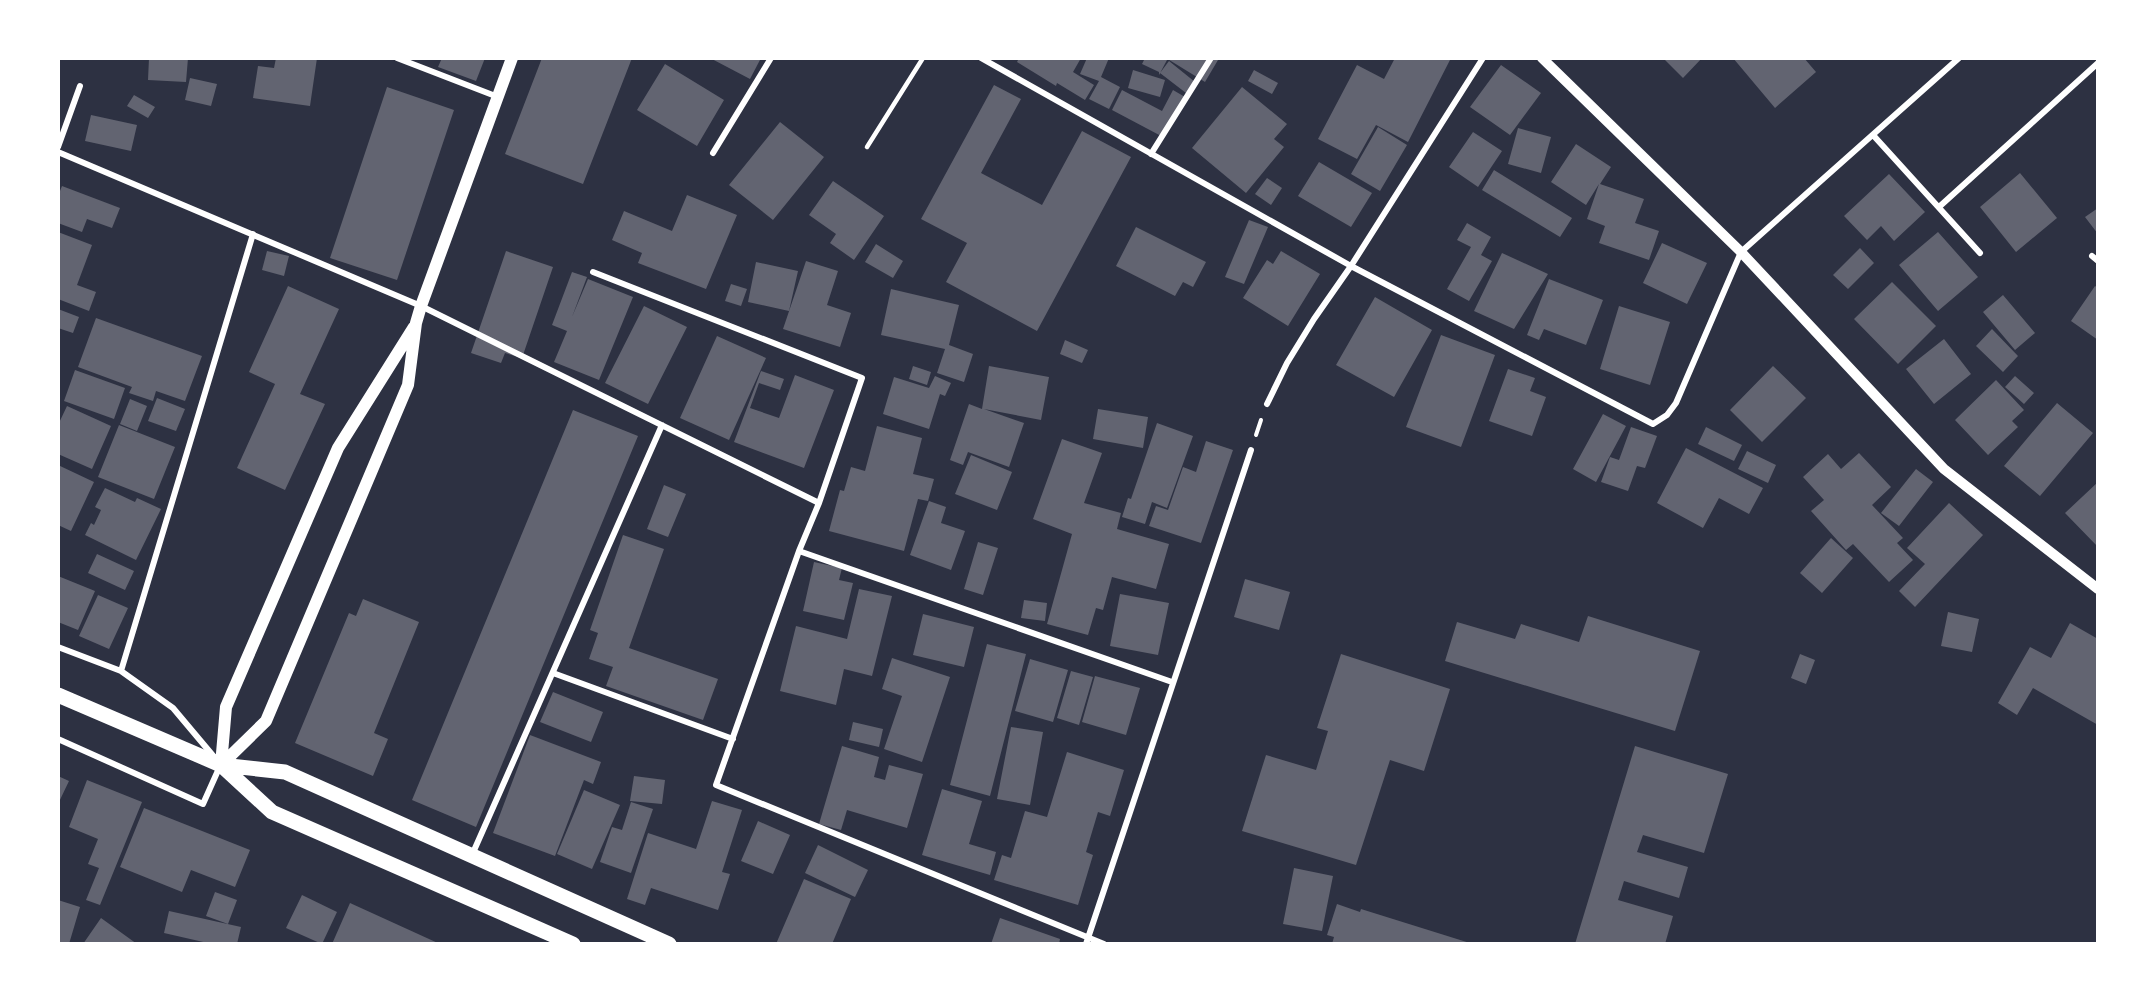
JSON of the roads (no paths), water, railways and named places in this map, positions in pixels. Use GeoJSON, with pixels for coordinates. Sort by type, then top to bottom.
{"type":"FeatureCollection","features":[{"type":"Feature","properties":{"kind":"main road"},"geometry":{"type":"LineString","coordinates":[[221,765],[266,721],[408,385],[416,323],[421,306],[512,58]]}},
{"type":"Feature","properties":{"kind":"main road"},"geometry":{"type":"LineString","coordinates":[[221,765],[226,707],[338,448],[416,323]]}},
{"type":"Feature","properties":{"kind":"main road"},"geometry":{"type":"LineString","coordinates":[[58,695],[221,765],[285,772],[669,944]]}},
{"type":"Feature","properties":{"kind":"main road"},"geometry":{"type":"LineString","coordinates":[[221,765],[272,812],[573,944]]}},
{"type":"Feature","properties":{"kind":"street"},"geometry":{"type":"LineString","coordinates":[[397,58],[498,97]]}},
{"type":"Feature","properties":{"kind":"street"},"geometry":{"type":"LineString","coordinates":[[713,153],[771,58]]}},
{"type":"Feature","properties":{"kind":"street"},"geometry":{"type":"LineString","coordinates":[[981,58],[1351,266],[1653,424],[1667,415],[1676,403],[1741,252],[1959,58]]}},
{"type":"Feature","properties":{"kind":"street"},"geometry":{"type":"LineString","coordinates":[[1151,153],[1211,58]]}},
{"type":"Feature","properties":{"kind":"street"},"geometry":{"type":"LineString","coordinates":[[1267,404],[1287,363],[1314,319],[1351,266],[1483,58]]}},
{"type":"Feature","properties":{"kind":"street"},"geometry":{"type":"LineString","coordinates":[[1542,58],[1741,252],[1944,469],[2097,589]]}},
{"type":"Feature","properties":{"kind":"street"},"geometry":{"type":"LineString","coordinates":[[1939,207],[2097,63]]}},
{"type":"Feature","properties":{"kind":"street"},"geometry":{"type":"LineString","coordinates":[[58,147],[80,86]]}},
{"type":"Feature","properties":{"kind":"street"},"geometry":{"type":"LineString","coordinates":[[1873,135],[1980,253]]}},
{"type":"Feature","properties":{"kind":"street"},"geometry":{"type":"LineString","coordinates":[[58,152],[421,306],[819,503]]}},
{"type":"Feature","properties":{"kind":"street"},"geometry":{"type":"LineString","coordinates":[[121,671],[253,234]]}},
{"type":"Feature","properties":{"kind":"street"},"geometry":{"type":"LineString","coordinates":[[2092,256],[2097,261]]}},
{"type":"Feature","properties":{"kind":"street"},"geometry":{"type":"LineString","coordinates":[[593,272],[862,378],[716,785],[1087,941],[1104,944]]}},
{"type":"Feature","properties":{"kind":"street"},"geometry":{"type":"LineString","coordinates":[[472,855],[662,425]]}},
{"type":"Feature","properties":{"kind":"street"},"geometry":{"type":"LineString","coordinates":[[1087,941],[1251,450]]}},
{"type":"Feature","properties":{"kind":"street"},"geometry":{"type":"LineString","coordinates":[[799,551],[1172,682]]}},
{"type":"Feature","properties":{"kind":"street"},"geometry":{"type":"LineString","coordinates":[[58,647],[121,671],[172,708],[221,765],[203,804],[58,739]]}},
{"type":"Feature","properties":{"kind":"street"},"geometry":{"type":"LineString","coordinates":[[553,673],[733,739]]}},
{"type":"Feature","properties":{"kind":"lane"},"geometry":{"type":"LineString","coordinates":[[867,147],[923,58]]}}]}
